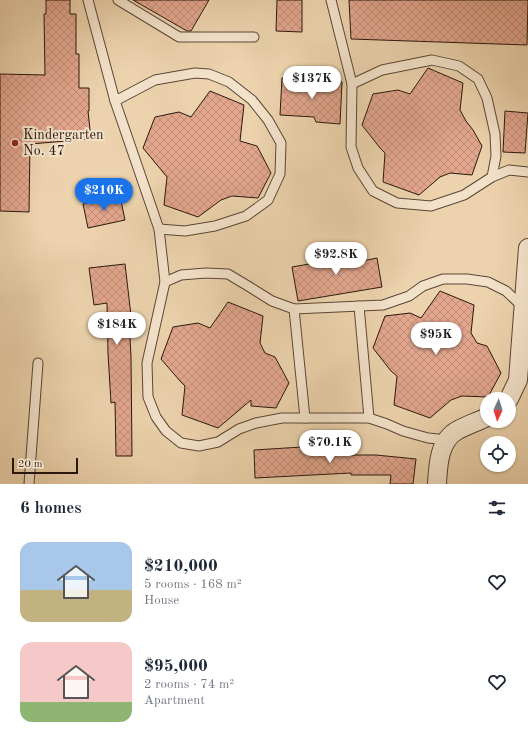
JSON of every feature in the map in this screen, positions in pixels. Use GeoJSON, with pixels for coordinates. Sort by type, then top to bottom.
{"type":"FeatureCollection","features":[{"type":"Feature","properties":{"kind":"street"},"geometry":{"type":"LineString","coordinates":[[512,392],[518,380],[528,248]]}},
{"type":"Feature","properties":{"kind":"street"},"geometry":{"type":"LineString","coordinates":[[437,484],[439,458],[447,440],[457,431],[480,420]]}},
{"type":"Feature","properties":{"kind":"lane"},"geometry":{"type":"LineString","coordinates":[[88,0],[115,101],[159,229],[165,282],[147,363],[148,397],[156,418],[166,431],[181,443],[199,446],[218,442],[239,429],[256,423],[282,418],[369,418],[403,431],[428,438],[447,440]]}},
{"type":"Feature","properties":{"kind":"lane"},"geometry":{"type":"LineString","coordinates":[[118,0],[179,37],[254,37]]}},
{"type":"Feature","properties":{"kind":"lane"},"geometry":{"type":"LineString","coordinates":[[331,0],[352,84],[351,147],[358,168],[373,191],[397,203],[431,206],[464,195],[492,177],[509,170],[528,172]]}},
{"type":"Feature","properties":{"kind":"lane"},"geometry":{"type":"LineString","coordinates":[[352,84],[382,70],[432,60],[459,66],[478,79],[487,98],[495,134],[496,156],[492,177]]}},
{"type":"Feature","properties":{"kind":"lane"},"geometry":{"type":"LineString","coordinates":[[115,101],[155,80],[195,73],[209,74],[229,82],[252,100],[268,120],[281,143],[280,174],[268,200],[246,216],[215,226],[185,231],[159,229]]}},
{"type":"Feature","properties":{"kind":"lane"},"geometry":{"type":"LineString","coordinates":[[165,282],[181,274],[228,274],[272,301],[294,309],[383,305],[409,296],[423,286],[443,279],[467,279],[488,282],[506,291],[524,308]]}},
{"type":"Feature","properties":{"kind":"lane"},"geometry":{"type":"LineString","coordinates":[[359,306],[369,418]]}},
{"type":"Feature","properties":{"kind":"lane"},"geometry":{"type":"LineString","coordinates":[[294,309],[305,418]]}},
{"type":"Feature","properties":{"kind":"lane"},"geometry":{"type":"LineString","coordinates":[[29,484],[38,363]]}},
{"type":"Feature","properties":{"kind":"building"},"geometry":{"type":"Polygon","coordinates":[[[46,0],[70,0],[70,14],[76,14],[76,54],[79,54],[79,88],[89,88],[88,111],[91,139],[30,144],[29,212],[0,211],[0,74],[45,75],[44,14],[46,14],[46,0]]]}},
{"type":"Feature","properties":{"kind":"building"},"geometry":{"type":"Polygon","coordinates":[[[133,0],[209,0],[191,31],[187,31],[133,0]]]}},
{"type":"Feature","properties":{"kind":"building"},"geometry":{"type":"Polygon","coordinates":[[[277,0],[302,0],[302,32],[276,31],[277,0]]]}},
{"type":"Feature","properties":{"kind":"building"},"geometry":{"type":"Polygon","coordinates":[[[349,0],[528,0],[527,45],[351,39],[349,0]]]}},
{"type":"Feature","properties":{"kind":"building"},"geometry":{"type":"Polygon","coordinates":[[[428,68],[463,83],[460,110],[482,146],[472,175],[450,173],[440,177],[419,195],[383,182],[385,153],[362,125],[373,94],[398,90],[410,94],[428,68]]]}},
{"type":"Feature","properties":{"kind":"building"},"geometry":{"type":"Polygon","coordinates":[[[282,78],[342,82],[340,124],[316,122],[314,117],[280,115],[282,78]]]}},
{"type":"Feature","properties":{"kind":"building"},"geometry":{"type":"Polygon","coordinates":[[[210,91],[244,105],[240,141],[257,146],[271,173],[258,198],[232,196],[221,200],[198,217],[164,205],[167,177],[143,148],[155,117],[179,112],[191,117],[210,91]]]}},
{"type":"Feature","properties":{"kind":"building"},"geometry":{"type":"Polygon","coordinates":[[[505,111],[528,113],[525,153],[503,152],[505,111]]]}},
{"type":"Feature","properties":{"kind":"building"},"geometry":{"type":"Polygon","coordinates":[[[120,196],[125,220],[88,228],[83,204],[120,196]]]}},
{"type":"Feature","properties":{"kind":"building"},"geometry":{"type":"Polygon","coordinates":[[[355,248],[358,262],[377,258],[382,287],[298,301],[292,267],[326,261],[325,253],[355,248]]]}},
{"type":"Feature","properties":{"kind":"building"},"geometry":{"type":"Polygon","coordinates":[[[125,264],[132,324],[129,320],[132,456],[116,456],[115,402],[111,403],[107,303],[94,305],[89,268],[125,264]]]}},
{"type":"Feature","properties":{"kind":"building"},"geometry":{"type":"Polygon","coordinates":[[[440,291],[474,305],[471,333],[477,343],[487,346],[501,373],[491,392],[480,392],[480,397],[462,396],[451,400],[430,418],[394,405],[397,376],[391,371],[373,348],[385,316],[410,313],[421,318],[440,291]]]}},
{"type":"Feature","properties":{"kind":"building"},"geometry":{"type":"Polygon","coordinates":[[[228,302],[263,316],[260,343],[265,353],[275,357],[289,383],[276,408],[251,406],[251,400],[218,428],[182,415],[185,386],[161,359],[173,327],[198,323],[210,328],[228,302]]]}},
{"type":"Feature","properties":{"kind":"building"},"geometry":{"type":"Polygon","coordinates":[[[334,445],[334,455],[376,455],[416,459],[413,484],[390,484],[391,475],[351,475],[351,473],[255,478],[254,450],[334,445]]]}},
{"type":"Feature","properties":{"kind":"place","name":"Kindergarten No. 47"},"geometry":{"type":"Point","coordinates":[15,143]}}]}
